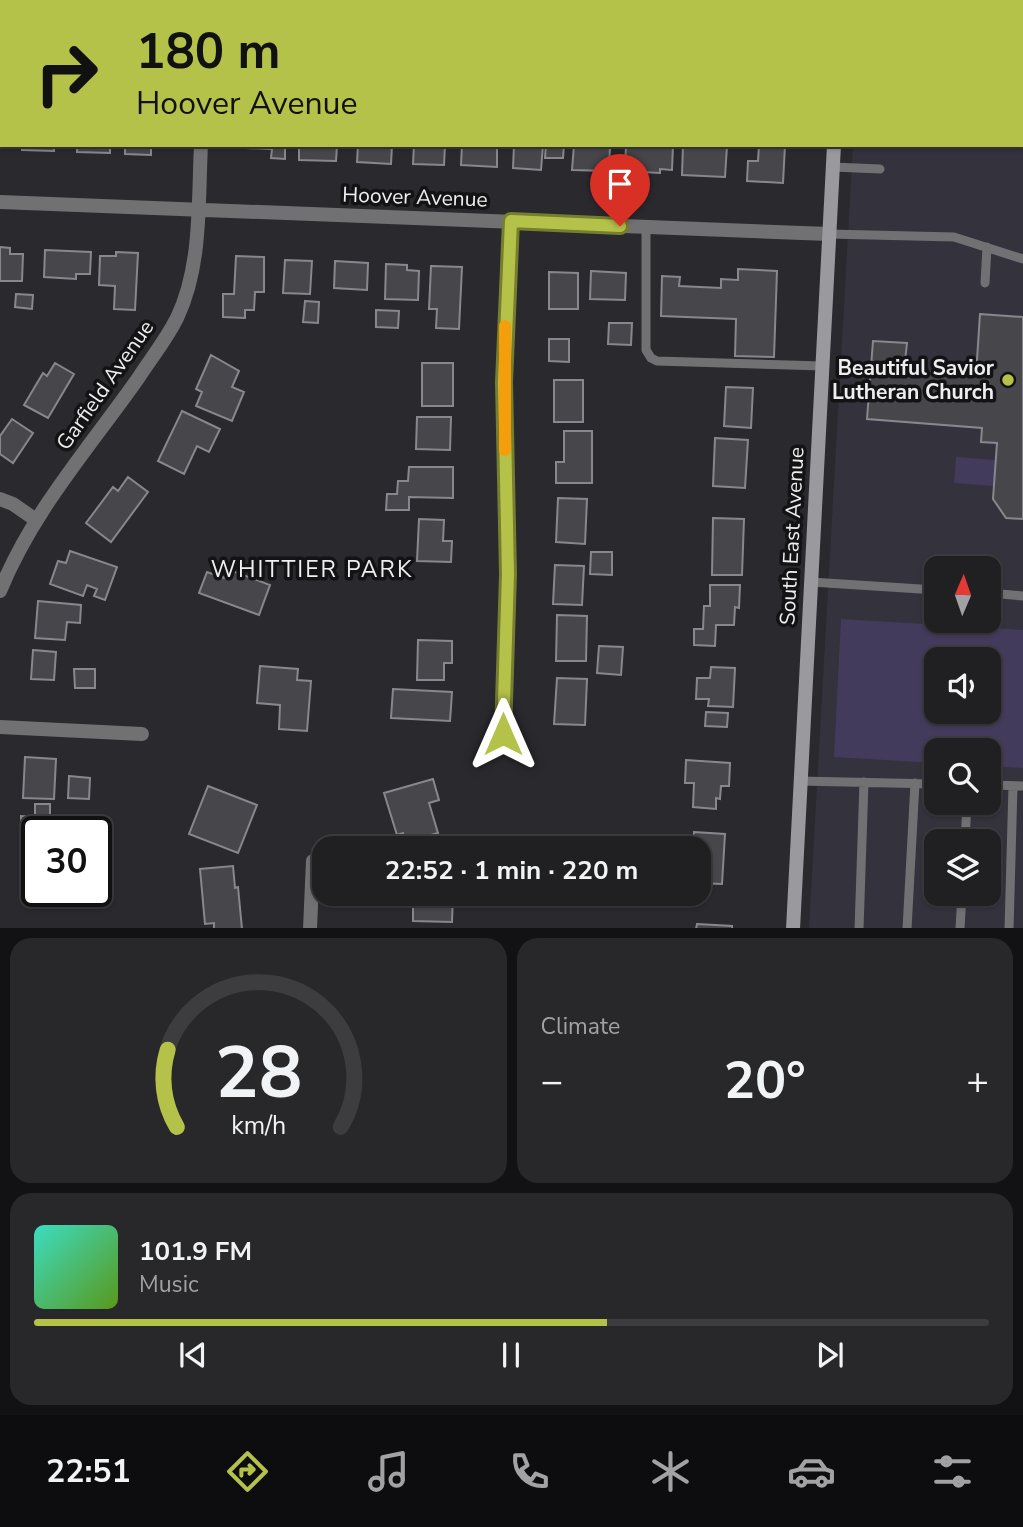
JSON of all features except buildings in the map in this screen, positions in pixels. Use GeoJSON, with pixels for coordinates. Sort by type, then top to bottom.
{"type":"FeatureCollection","features":[{"type":"Feature","properties":{"kind":"main road","name":"South East Avenue"},"geometry":{"type":"LineString","coordinates":[[793,928],[834,147]]}},
{"type":"Feature","properties":{"kind":"street","name":"Garfield Avenue"},"geometry":{"type":"LineString","coordinates":[[0,590],[14,556],[36,520],[157,353],[177,318],[192,267],[201,147]]}},
{"type":"Feature","properties":{"kind":"street","name":"Hoover Avenue"},"geometry":{"type":"LineString","coordinates":[[0,202],[829,234]]}},
{"type":"Feature","properties":{"kind":"street"},"geometry":{"type":"LineString","coordinates":[[503,734],[508,574],[504,370],[511,221]]}},
{"type":"Feature","properties":{"kind":"street"},"geometry":{"type":"LineString","coordinates":[[0,499],[13,504],[36,520]]}},
{"type":"Feature","properties":{"kind":"street"},"geometry":{"type":"LineString","coordinates":[[0,727],[142,734]]}},
{"type":"Feature","properties":{"kind":"street"},"geometry":{"type":"LineString","coordinates":[[310,928],[312,884]]}},
{"type":"Feature","properties":{"kind":"lane"},"geometry":{"type":"LineString","coordinates":[[833,167],[880,169]]}},
{"type":"Feature","properties":{"kind":"lane"},"geometry":{"type":"LineString","coordinates":[[646,227],[646,349],[651,358],[657,361],[823,366]]}},
{"type":"Feature","properties":{"kind":"lane"},"geometry":{"type":"LineString","coordinates":[[829,234],[954,237],[1023,259]]}},
{"type":"Feature","properties":{"kind":"lane"},"geometry":{"type":"LineString","coordinates":[[985,283],[987,247]]}},
{"type":"Feature","properties":{"kind":"lane"},"geometry":{"type":"LineString","coordinates":[[811,582],[924,589]]}},
{"type":"Feature","properties":{"kind":"lane"},"geometry":{"type":"LineString","coordinates":[[1001,594],[1023,596]]}},
{"type":"Feature","properties":{"kind":"lane"},"geometry":{"type":"LineString","coordinates":[[800,781],[924,783]]}},
{"type":"Feature","properties":{"kind":"lane"},"geometry":{"type":"LineString","coordinates":[[859,928],[864,782]]}},
{"type":"Feature","properties":{"kind":"lane"},"geometry":{"type":"LineString","coordinates":[[907,928],[915,783]]}},
{"type":"Feature","properties":{"kind":"lane"},"geometry":{"type":"LineString","coordinates":[[1009,928],[1018,786]]}},
{"type":"Feature","properties":{"kind":"lane"},"geometry":{"type":"LineString","coordinates":[[960,928],[961,906]]}},
{"type":"Feature","properties":{"kind":"shaded area"},"geometry":{"type":"Polygon","coordinates":[[[853,147],[1023,147],[1023,928],[809,928],[853,147]]]}},
{"type":"Feature","properties":{"kind":"shaded area"},"geometry":{"type":"Polygon","coordinates":[[[956,457],[996,460],[994,486],[954,483],[956,457]]]}},
{"type":"Feature","properties":{"kind":"shaded area"},"geometry":{"type":"Polygon","coordinates":[[[841,619],[924,624],[924,634],[1001,634],[1001,629],[1023,630],[1023,768],[1001,767],[1001,738],[924,738],[924,762],[834,757],[841,619]]]}},
{"type":"Feature","properties":{"kind":"slow traffic"},"geometry":{"type":"LineString","coordinates":[[505,326],[505,450]]}},
{"type":"Feature","properties":{"kind":"place","name":"Beautiful Savior Lutheran Church"},"geometry":{"type":"Point","coordinates":[1008,380]}},
{"type":"Feature","properties":{"kind":"district","name":"WHITTIER PARK"},"geometry":{"type":"Point","coordinates":[312,569]}},
{"type":"Feature","properties":{"kind":"route"},"geometry":{"type":"LineString","coordinates":[[503,734],[503,664],[508,574],[505,312],[511,221],[620,226]]}}]}
